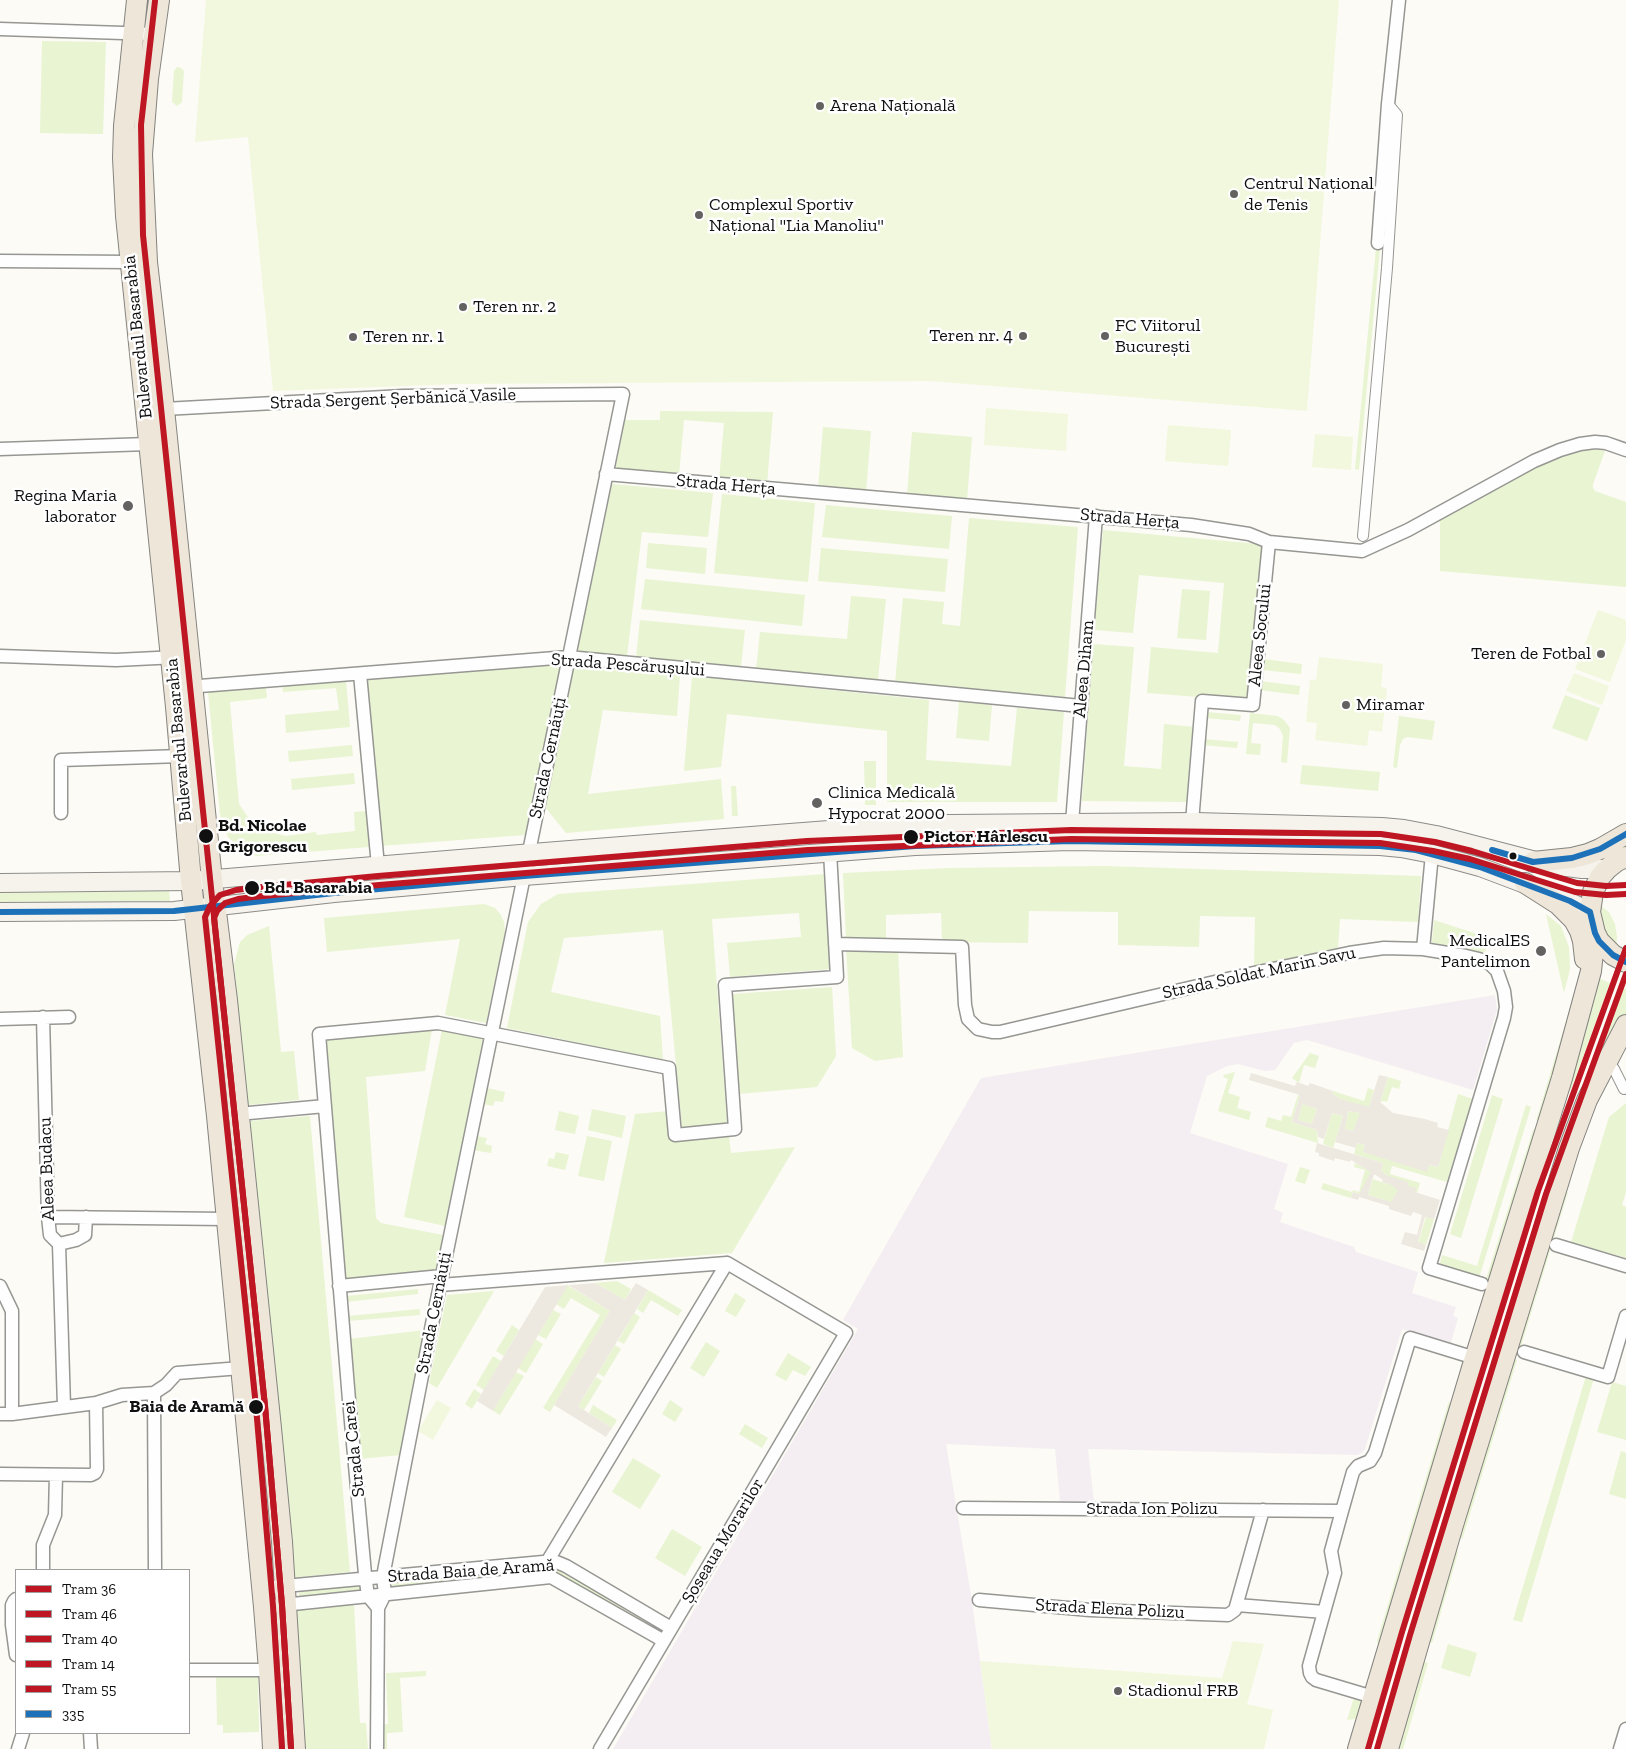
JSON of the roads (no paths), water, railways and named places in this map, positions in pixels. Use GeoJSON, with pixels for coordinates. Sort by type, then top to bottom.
{"type":"FeatureCollection","features":[{"type":"Feature","properties":{"kind":"main road","name":"Bulevardul Basarabia"},"geometry":{"type":"LineString","coordinates":[[137,0],[125,111],[123,158],[130,262],[148,444],[216,905],[227,1000],[272,1446],[285,1595],[295,1749]]}},
{"type":"Feature","properties":{"kind":"main road","name":"Bulevardul Basarabia"},"geometry":{"type":"LineString","coordinates":[[159,0],[143,128],[142,178],[147,262],[164,409],[180,656]]}},
{"type":"Feature","properties":{"kind":"main road","name":"Bulevardul Basarabia"},"geometry":{"type":"LineString","coordinates":[[184,687],[181,756],[191,881],[227,1219],[264,1597],[273,1749]]}},
{"type":"Feature","properties":{"kind":"main road"},"geometry":{"type":"LineString","coordinates":[[0,883],[212,880],[528,853],[897,826],[1072,823],[1192,822],[1404,829],[1442,837],[1533,862],[1572,868],[1607,869]]}},
{"type":"Feature","properties":{"kind":"main road"},"geometry":{"type":"LineString","coordinates":[[1533,862],[1572,858],[1588,854],[1626,834]]}},
{"type":"Feature","properties":{"kind":"main road"},"geometry":{"type":"LineString","coordinates":[[0,912],[174,910],[524,876],[830,852],[960,844],[1070,841],[1380,846],[1432,854],[1480,867],[1570,901],[1590,912]]}},
{"type":"Feature","properties":{"kind":"main road"},"geometry":{"type":"LineString","coordinates":[[1358,1749],[1583,1004],[1591,971],[1595,933],[1590,912],[1595,885],[1607,869],[1626,857]]}},
{"type":"Feature","properties":{"kind":"main road"},"geometry":{"type":"LineString","coordinates":[[1525,883],[1549,897],[1566,911],[1580,930],[1585,956],[1583,1004]]}},
{"type":"Feature","properties":{"kind":"main road"},"geometry":{"type":"LineString","coordinates":[[1595,933],[1613,955],[1626,962]]}},
{"type":"Feature","properties":{"kind":"main road"},"geometry":{"type":"LineString","coordinates":[[1388,1749],[1453,1525],[1577,1125],[1607,1060],[1626,1025]]}},
{"type":"Feature","properties":{"kind":"street"},"geometry":{"type":"LineString","coordinates":[[1378,242],[1388,104],[1399,0]]}},
{"type":"Feature","properties":{"kind":"street"},"geometry":{"type":"LineString","coordinates":[[0,29],[154,34]]}},
{"type":"Feature","properties":{"kind":"street"},"geometry":{"type":"LineString","coordinates":[[1363,536],[1387,268],[1397,115],[1388,104]]}},
{"type":"Feature","properties":{"kind":"street"},"geometry":{"type":"LineString","coordinates":[[0,262],[130,262]]}},
{"type":"Feature","properties":{"kind":"street","name":"Strada Sergent Șerbănică Vasile"},"geometry":{"type":"LineString","coordinates":[[164,409],[403,396],[623,394]]}},
{"type":"Feature","properties":{"kind":"street","name":"Strada Cernăuți"},"geometry":{"type":"LineString","coordinates":[[385,1594],[383,1577],[441,1281],[623,394]]}},
{"type":"Feature","properties":{"kind":"street","name":"Strada Herța"},"geometry":{"type":"LineString","coordinates":[[606,474],[1191,525],[1249,534],[1269,542],[1362,551],[1408,530],[1534,461],[1560,450],[1580,444],[1601,442],[1626,450]]}},
{"type":"Feature","properties":{"kind":"street"},"geometry":{"type":"LineString","coordinates":[[0,449],[148,444]]}},
{"type":"Feature","properties":{"kind":"street","name":"Aleea Diham"},"geometry":{"type":"LineString","coordinates":[[1072,823],[1096,516]]}},
{"type":"Feature","properties":{"kind":"street","name":"Aleea Socului"},"geometry":{"type":"LineString","coordinates":[[1192,822],[1202,701],[1253,705],[1269,542]]}},
{"type":"Feature","properties":{"kind":"street"},"geometry":{"type":"LineString","coordinates":[[0,656],[116,660],[180,656]]}},
{"type":"Feature","properties":{"kind":"street","name":"Strada Pescărușului"},"geometry":{"type":"LineString","coordinates":[[184,687],[568,657],[1081,706]]}},
{"type":"Feature","properties":{"kind":"street"},"geometry":{"type":"LineString","coordinates":[[360,674],[378,866]]}},
{"type":"Feature","properties":{"kind":"street"},"geometry":{"type":"LineString","coordinates":[[61,813],[61,760],[181,756]]}},
{"type":"Feature","properties":{"kind":"street"},"geometry":{"type":"LineString","coordinates":[[492,1033],[669,1068],[675,1135],[735,1129],[724,985],[837,978],[830,852]]}},
{"type":"Feature","properties":{"kind":"street"},"geometry":{"type":"LineString","coordinates":[[1423,949],[1432,854]]}},
{"type":"Feature","properties":{"kind":"street"},"geometry":{"type":"LineString","coordinates":[[1525,883],[1533,862]]}},
{"type":"Feature","properties":{"kind":"street","name":"Strada Soldat Marin Savu"},"geometry":{"type":"LineString","coordinates":[[835,944],[962,948],[965,1005],[968,1019],[978,1029],[992,1032],[1240,976],[1349,953],[1384,948],[1423,949],[1473,958],[1490,964],[1497,971],[1504,990],[1506,1006],[1504,1018],[1429,1268],[1482,1284]]}},
{"type":"Feature","properties":{"kind":"street","name":"Aleea Budacu"},"geometry":{"type":"LineString","coordinates":[[43,1017],[48,1217],[50,1235],[59,1244],[64,1407]]}},
{"type":"Feature","properties":{"kind":"street"},"geometry":{"type":"LineString","coordinates":[[0,1019],[69,1017]]}},
{"type":"Feature","properties":{"kind":"street","name":"Strada Carei"},"geometry":{"type":"LineString","coordinates":[[368,1596],[339,1286],[319,1034],[438,1022],[492,1033]]}},
{"type":"Feature","properties":{"kind":"street"},"geometry":{"type":"LineString","coordinates":[[1607,1060],[1624,1089],[1626,1088]]}},
{"type":"Feature","properties":{"kind":"street"},"geometry":{"type":"LineString","coordinates":[[238,1114],[325,1106]]}},
{"type":"Feature","properties":{"kind":"street"},"geometry":{"type":"LineString","coordinates":[[48,1217],[227,1219]]}},
{"type":"Feature","properties":{"kind":"street"},"geometry":{"type":"LineString","coordinates":[[59,1244],[76,1240],[85,1235],[86,1217]]}},
{"type":"Feature","properties":{"kind":"street"},"geometry":{"type":"LineString","coordinates":[[1556,1245],[1626,1266]]}},
{"type":"Feature","properties":{"kind":"street"},"geometry":{"type":"LineString","coordinates":[[339,1286],[728,1263]]}},
{"type":"Feature","properties":{"kind":"street"},"geometry":{"type":"LineString","coordinates":[[538,1578],[728,1263]]}},
{"type":"Feature","properties":{"kind":"street","name":"Șoseaua Morarilor"},"geometry":{"type":"LineString","coordinates":[[600,1749],[846,1333],[728,1263]]}},
{"type":"Feature","properties":{"kind":"street"},"geometry":{"type":"LineString","coordinates":[[0,1286],[12,1311],[6,1414],[96,1403],[122,1394],[154,1393],[166,1385],[177,1373],[241,1368]]}},
{"type":"Feature","properties":{"kind":"street"},"geometry":{"type":"LineString","coordinates":[[1524,1352],[1608,1377],[1626,1316]]}},
{"type":"Feature","properties":{"kind":"street"},"geometry":{"type":"LineString","coordinates":[[1373,1698],[1312,1677],[1309,1666],[1335,1573],[1331,1551],[1353,1472],[1358,1466],[1370,1461],[1375,1453],[1410,1338],[1476,1358]]}},
{"type":"Feature","properties":{"kind":"street"},"geometry":{"type":"LineString","coordinates":[[154,1393],[155,1569]]}},
{"type":"Feature","properties":{"kind":"street"},"geometry":{"type":"LineString","coordinates":[[0,1474],[91,1475],[95,1473],[97,1469],[96,1403]]}},
{"type":"Feature","properties":{"kind":"street"},"geometry":{"type":"LineString","coordinates":[[43,1569],[44,1539],[55,1515],[56,1475]]}},
{"type":"Feature","properties":{"kind":"street","name":"Strada Ion Polizu"},"geometry":{"type":"LineString","coordinates":[[963,1508],[1342,1510]]}},
{"type":"Feature","properties":{"kind":"street"},"geometry":{"type":"LineString","coordinates":[[1264,1510],[1237,1605],[1324,1612]]}},
{"type":"Feature","properties":{"kind":"street","name":"Strada Baia de Aramă"},"geometry":{"type":"LineString","coordinates":[[285,1595],[366,1579],[554,1561],[566,1566],[671,1628]]}},
{"type":"Feature","properties":{"kind":"street","name":"Strada Baia de Aramă"},"geometry":{"type":"LineString","coordinates":[[285,1595],[368,1596],[551,1576],[664,1641]]}},
{"type":"Feature","properties":{"kind":"street"},"geometry":{"type":"LineString","coordinates":[[377,1749],[378,1608],[385,1594]]}},
{"type":"Feature","properties":{"kind":"street"},"geometry":{"type":"LineString","coordinates":[[264,1597],[285,1595]]}},
{"type":"Feature","properties":{"kind":"street"},"geometry":{"type":"LineString","coordinates":[[264,1597],[285,1595]]}},
{"type":"Feature","properties":{"kind":"street"},"geometry":{"type":"LineString","coordinates":[[368,1596],[378,1608]]}},
{"type":"Feature","properties":{"kind":"street"},"geometry":{"type":"LineString","coordinates":[[15,1600],[6,1626],[15,1652]]}},
{"type":"Feature","properties":{"kind":"street","name":"Strada Elena Polizu"},"geometry":{"type":"LineString","coordinates":[[979,1600],[1090,1610],[1228,1615],[1232,1613],[1237,1605]]}},
{"type":"Feature","properties":{"kind":"street"},"geometry":{"type":"LineString","coordinates":[[190,1670],[269,1670]]}},
{"type":"Feature","properties":{"kind":"street"},"geometry":{"type":"LineString","coordinates":[[1620,1749],[1626,1729]]}},
{"type":"Feature","properties":{"kind":"street"},"geometry":{"type":"LineString","coordinates":[[18,1749],[22,1734]]}},
{"type":"Feature","properties":{"kind":"street"},"geometry":{"type":"LineString","coordinates":[[90,1734],[90,1749]]}},
{"type":"Feature","properties":{"kind":"tram line","name":"40"},"geometry":{"type":"LineString","coordinates":[[155,1],[141,125],[143,235],[265,1406],[282,1605],[291,1748]]}},
{"type":"Feature","properties":{"kind":"tram line","name":"36"},"geometry":{"type":"LineString","coordinates":[[282,1749],[273,1606],[256,1407],[205,917],[210,906],[220,895],[252,888],[378,876],[807,841],[1071,830],[1381,834],[1435,842],[1472,851],[1577,883],[1606,886],[1626,885]]}},
{"type":"Feature","properties":{"kind":"tram line","name":"46"},"geometry":{"type":"LineString","coordinates":[[291,1748],[282,1605],[265,1406],[214,918],[217,911],[225,903],[253,897],[379,885],[808,850],[1071,839],[1380,843],[1470,859],[1575,892],[1606,895],[1626,894]]}},
{"type":"Feature","properties":{"kind":"tram line","name":"14"},"geometry":{"type":"LineString","coordinates":[[1368,1749],[1402,1632],[1538,1191],[1626,948]]}},
{"type":"Feature","properties":{"kind":"tram line","name":"55"},"geometry":{"type":"LineString","coordinates":[[1377,1749],[1410,1635],[1546,1194],[1626,974]]}},
{"type":"Feature","properties":{"kind":"place","name":"Arena Națională"},"geometry":{"type":"Point","coordinates":[820,106]}},
{"type":"Feature","properties":{"kind":"place","name":"Centrul Național de Tenis"},"geometry":{"type":"Point","coordinates":[1234,194]}},
{"type":"Feature","properties":{"kind":"place","name":"Complexul Sportiv Național \"Lia Manoliu\""},"geometry":{"type":"Point","coordinates":[699,215]}},
{"type":"Feature","properties":{"kind":"place","name":"Teren nr. 2"},"geometry":{"type":"Point","coordinates":[463,307]}},
{"type":"Feature","properties":{"kind":"place","name":"Teren nr. 4"},"geometry":{"type":"Point","coordinates":[1023,336]}},
{"type":"Feature","properties":{"kind":"place","name":"FC Viitorul București"},"geometry":{"type":"Point","coordinates":[1105,336]}},
{"type":"Feature","properties":{"kind":"place","name":"Teren nr. 1"},"geometry":{"type":"Point","coordinates":[353,337]}},
{"type":"Feature","properties":{"kind":"place","name":"Regina Maria laborator"},"geometry":{"type":"Point","coordinates":[128,506]}},
{"type":"Feature","properties":{"kind":"place","name":"Teren de Fotbal"},"geometry":{"type":"Point","coordinates":[1601,654]}},
{"type":"Feature","properties":{"kind":"place","name":"Miramar"},"geometry":{"type":"Point","coordinates":[1346,705]}},
{"type":"Feature","properties":{"kind":"place","name":"Clinica Medicală Hypocrat 2000"},"geometry":{"type":"Point","coordinates":[817,803]}},
{"type":"Feature","properties":{"kind":"place","name":"Bd. Nicolae Grigorescu"},"geometry":{"type":"Point","coordinates":[206,836]}},
{"type":"Feature","properties":{"kind":"place","name":"Pictor Hârlescu"},"geometry":{"type":"Point","coordinates":[911,837]}},
{"type":"Feature","properties":{"kind":"place","name":"Bd. Basarabia"},"geometry":{"type":"Point","coordinates":[252,888]}},
{"type":"Feature","properties":{"kind":"place","name":"MedicalES Pantelimon"},"geometry":{"type":"Point","coordinates":[1541,951]}},
{"type":"Feature","properties":{"kind":"place","name":"Baia de Aramă"},"geometry":{"type":"Point","coordinates":[256,1407]}},
{"type":"Feature","properties":{"kind":"place","name":"Stadionul FRB"},"geometry":{"type":"Point","coordinates":[1118,1691]}}]}
